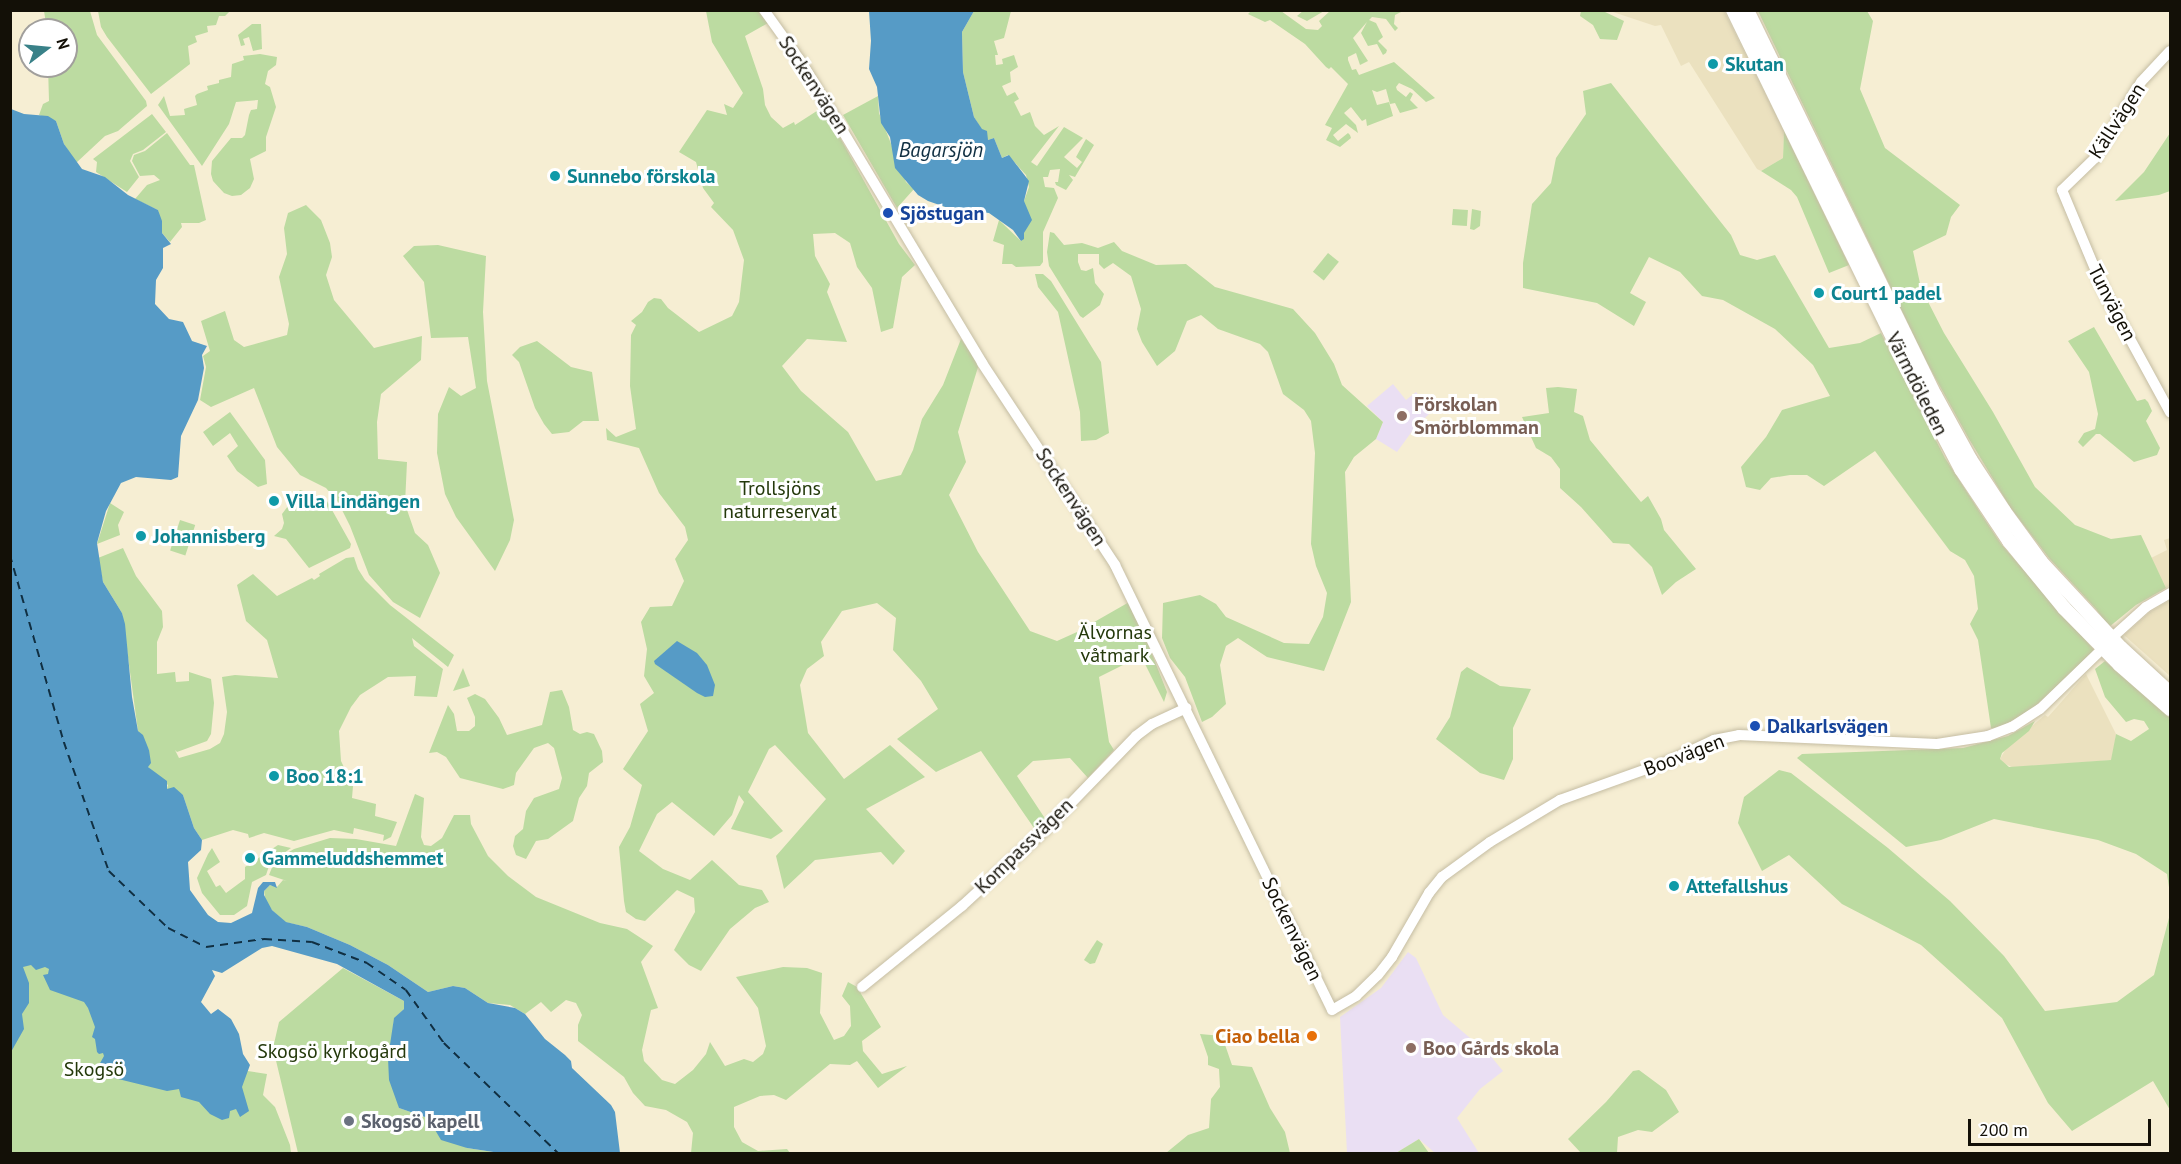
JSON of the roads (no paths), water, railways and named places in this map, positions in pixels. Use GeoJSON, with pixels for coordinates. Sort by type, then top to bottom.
{"type":"FeatureCollection","features":[{"type":"Feature","properties":{"kind":"highway","name":"Värmdöleden"},"geometry":{"type":"LineString","coordinates":[[1733,10],[1898,349],[1967,478],[2009,541],[2064,608],[2120,665],[2170,709]]}},
{"type":"Feature","properties":{"kind":"highway","name":"Värmdöleden"},"geometry":{"type":"LineString","coordinates":[[1748,10],[1935,395],[1970,459],[2004,511],[2049,571],[2121,648],[2170,693]]}},
{"type":"Feature","properties":{"kind":"street","name":"Sockenvägen"},"geometry":{"type":"LineString","coordinates":[[764,10],[807,72],[982,363],[1115,565],[1332,1010]]}},
{"type":"Feature","properties":{"kind":"street","name":"Källvägen"},"geometry":{"type":"LineString","coordinates":[[2062,190],[2100,152],[2141,82],[2170,51]]}},
{"type":"Feature","properties":{"kind":"street","name":"Tunvägen"},"geometry":{"type":"LineString","coordinates":[[2062,190],[2105,293],[2170,412]]}},
{"type":"Feature","properties":{"kind":"street"},"geometry":{"type":"LineString","coordinates":[[2116,634],[2146,608],[2170,593]]}},
{"type":"Feature","properties":{"kind":"street","name":"Boovägen"},"geometry":{"type":"LineString","coordinates":[[1332,1010],[1356,996],[1378,975],[1429,893],[1442,877],[1490,842],[1560,800],[1669,761],[1714,740],[1739,735],[1937,744],[1988,736],[2012,727],[2040,709],[2098,653]]}},
{"type":"Feature","properties":{"kind":"street","name":"Kompassvägen"},"geometry":{"type":"LineString","coordinates":[[862,987],[962,906],[1047,828],[1143,730],[1186,708]]}},
{"type":"Feature","properties":{"kind":"water","name":"Bagarsjön"},"geometry":{"type":"Polygon","coordinates":[[[869,11],[974,11],[962,32],[963,72],[974,117],[982,129],[987,131],[988,140],[994,138],[1002,158],[1009,155],[1029,181],[1024,201],[1032,220],[1024,233],[1024,239],[1021,241],[1013,230],[989,213],[951,209],[928,201],[918,195],[895,168],[890,137],[881,123],[877,87],[869,69],[871,41],[869,11]]]}},
{"type":"Feature","properties":{"kind":"water"},"geometry":{"type":"Polygon","coordinates":[[[11,109],[24,114],[48,116],[56,121],[64,144],[82,169],[105,177],[128,195],[158,210],[162,221],[162,233],[171,244],[163,248],[163,268],[156,280],[155,304],[169,319],[183,322],[192,341],[207,346],[202,355],[204,368],[198,400],[181,436],[178,477],[171,480],[136,477],[121,483],[106,511],[97,543],[103,582],[122,613],[125,624],[132,697],[138,731],[143,735],[149,750],[151,763],[148,767],[167,781],[167,789],[174,787],[183,795],[194,828],[202,840],[201,850],[188,862],[190,890],[208,915],[218,922],[231,923],[252,913],[258,888],[263,882],[275,882],[277,888],[270,885],[264,891],[264,895],[272,910],[286,922],[307,927],[350,945],[388,965],[428,992],[453,986],[465,988],[488,1003],[515,1008],[525,1014],[545,1039],[571,1061],[572,1068],[611,1105],[615,1112],[620,1153],[500,1153],[467,1148],[441,1140],[428,1118],[399,1108],[389,1080],[388,1058],[394,1018],[404,1009],[404,1001],[337,964],[272,946],[262,948],[222,973],[212,970],[215,976],[201,1002],[211,1014],[218,1009],[231,1019],[239,1034],[243,1054],[250,1065],[242,1087],[249,1111],[240,1117],[236,1109],[230,1111],[229,1118],[222,1120],[210,1114],[199,1102],[181,1097],[179,1089],[167,1091],[106,1076],[99,1065],[104,1056],[103,1053],[97,1052],[95,1039],[92,1037],[95,1027],[88,1008],[84,1002],[50,990],[43,975],[48,974],[49,969],[45,967],[36,970],[31,965],[23,967],[29,983],[29,1003],[22,1014],[24,1029],[11,1052],[11,109]]]}},
{"type":"Feature","properties":{"kind":"water"},"geometry":{"type":"Polygon","coordinates":[[[677,641],[697,653],[707,665],[715,685],[713,696],[705,697],[697,693],[655,664],[654,661],[677,641]]]}},
{"type":"Feature","properties":{"kind":"place","name":"Skutan"},"geometry":{"type":"Point","coordinates":[1713,64]}},
{"type":"Feature","properties":{"kind":"place","name":"Sunnebo förskola"},"geometry":{"type":"Point","coordinates":[555,176]}},
{"type":"Feature","properties":{"kind":"place","name":"Sjöstugan"},"geometry":{"type":"Point","coordinates":[888,213]}},
{"type":"Feature","properties":{"kind":"place","name":"Court1 padel"},"geometry":{"type":"Point","coordinates":[1819,293]}},
{"type":"Feature","properties":{"kind":"place","name":"Förskolan Smörblomman"},"geometry":{"type":"Point","coordinates":[1402,416]}},
{"type":"Feature","properties":{"kind":"place","name":"Villa Lindängen"},"geometry":{"type":"Point","coordinates":[274,501]}},
{"type":"Feature","properties":{"kind":"place","name":"Johannisberg"},"geometry":{"type":"Point","coordinates":[141,536]}},
{"type":"Feature","properties":{"kind":"place","name":"Dalkarlsvägen"},"geometry":{"type":"Point","coordinates":[1755,726]}},
{"type":"Feature","properties":{"kind":"place","name":"Boo 18:1"},"geometry":{"type":"Point","coordinates":[274,776]}},
{"type":"Feature","properties":{"kind":"place","name":"Gammeluddshemmet"},"geometry":{"type":"Point","coordinates":[250,858]}},
{"type":"Feature","properties":{"kind":"place","name":"Attefallshus"},"geometry":{"type":"Point","coordinates":[1674,886]}},
{"type":"Feature","properties":{"kind":"place","name":"Ciao bella"},"geometry":{"type":"Point","coordinates":[1312,1036]}},
{"type":"Feature","properties":{"kind":"place","name":"Boo Gårds skola"},"geometry":{"type":"Point","coordinates":[1411,1048]}},
{"type":"Feature","properties":{"kind":"place","name":"Skogsö kapell"},"geometry":{"type":"Point","coordinates":[349,1121]}},
{"type":"Feature","properties":{"kind":"park label","name":"Trollsjöns naturreservat"},"geometry":{"type":"Point","coordinates":[780,500]}},
{"type":"Feature","properties":{"kind":"park label","name":"Älvornas våtmark"},"geometry":{"type":"Point","coordinates":[1115,644]}},
{"type":"Feature","properties":{"kind":"park label","name":"Skogsö kyrkogård"},"geometry":{"type":"Point","coordinates":[332,1051]}},
{"type":"Feature","properties":{"kind":"park label","name":"Skogsö"},"geometry":{"type":"Point","coordinates":[94,1069]}}]}
